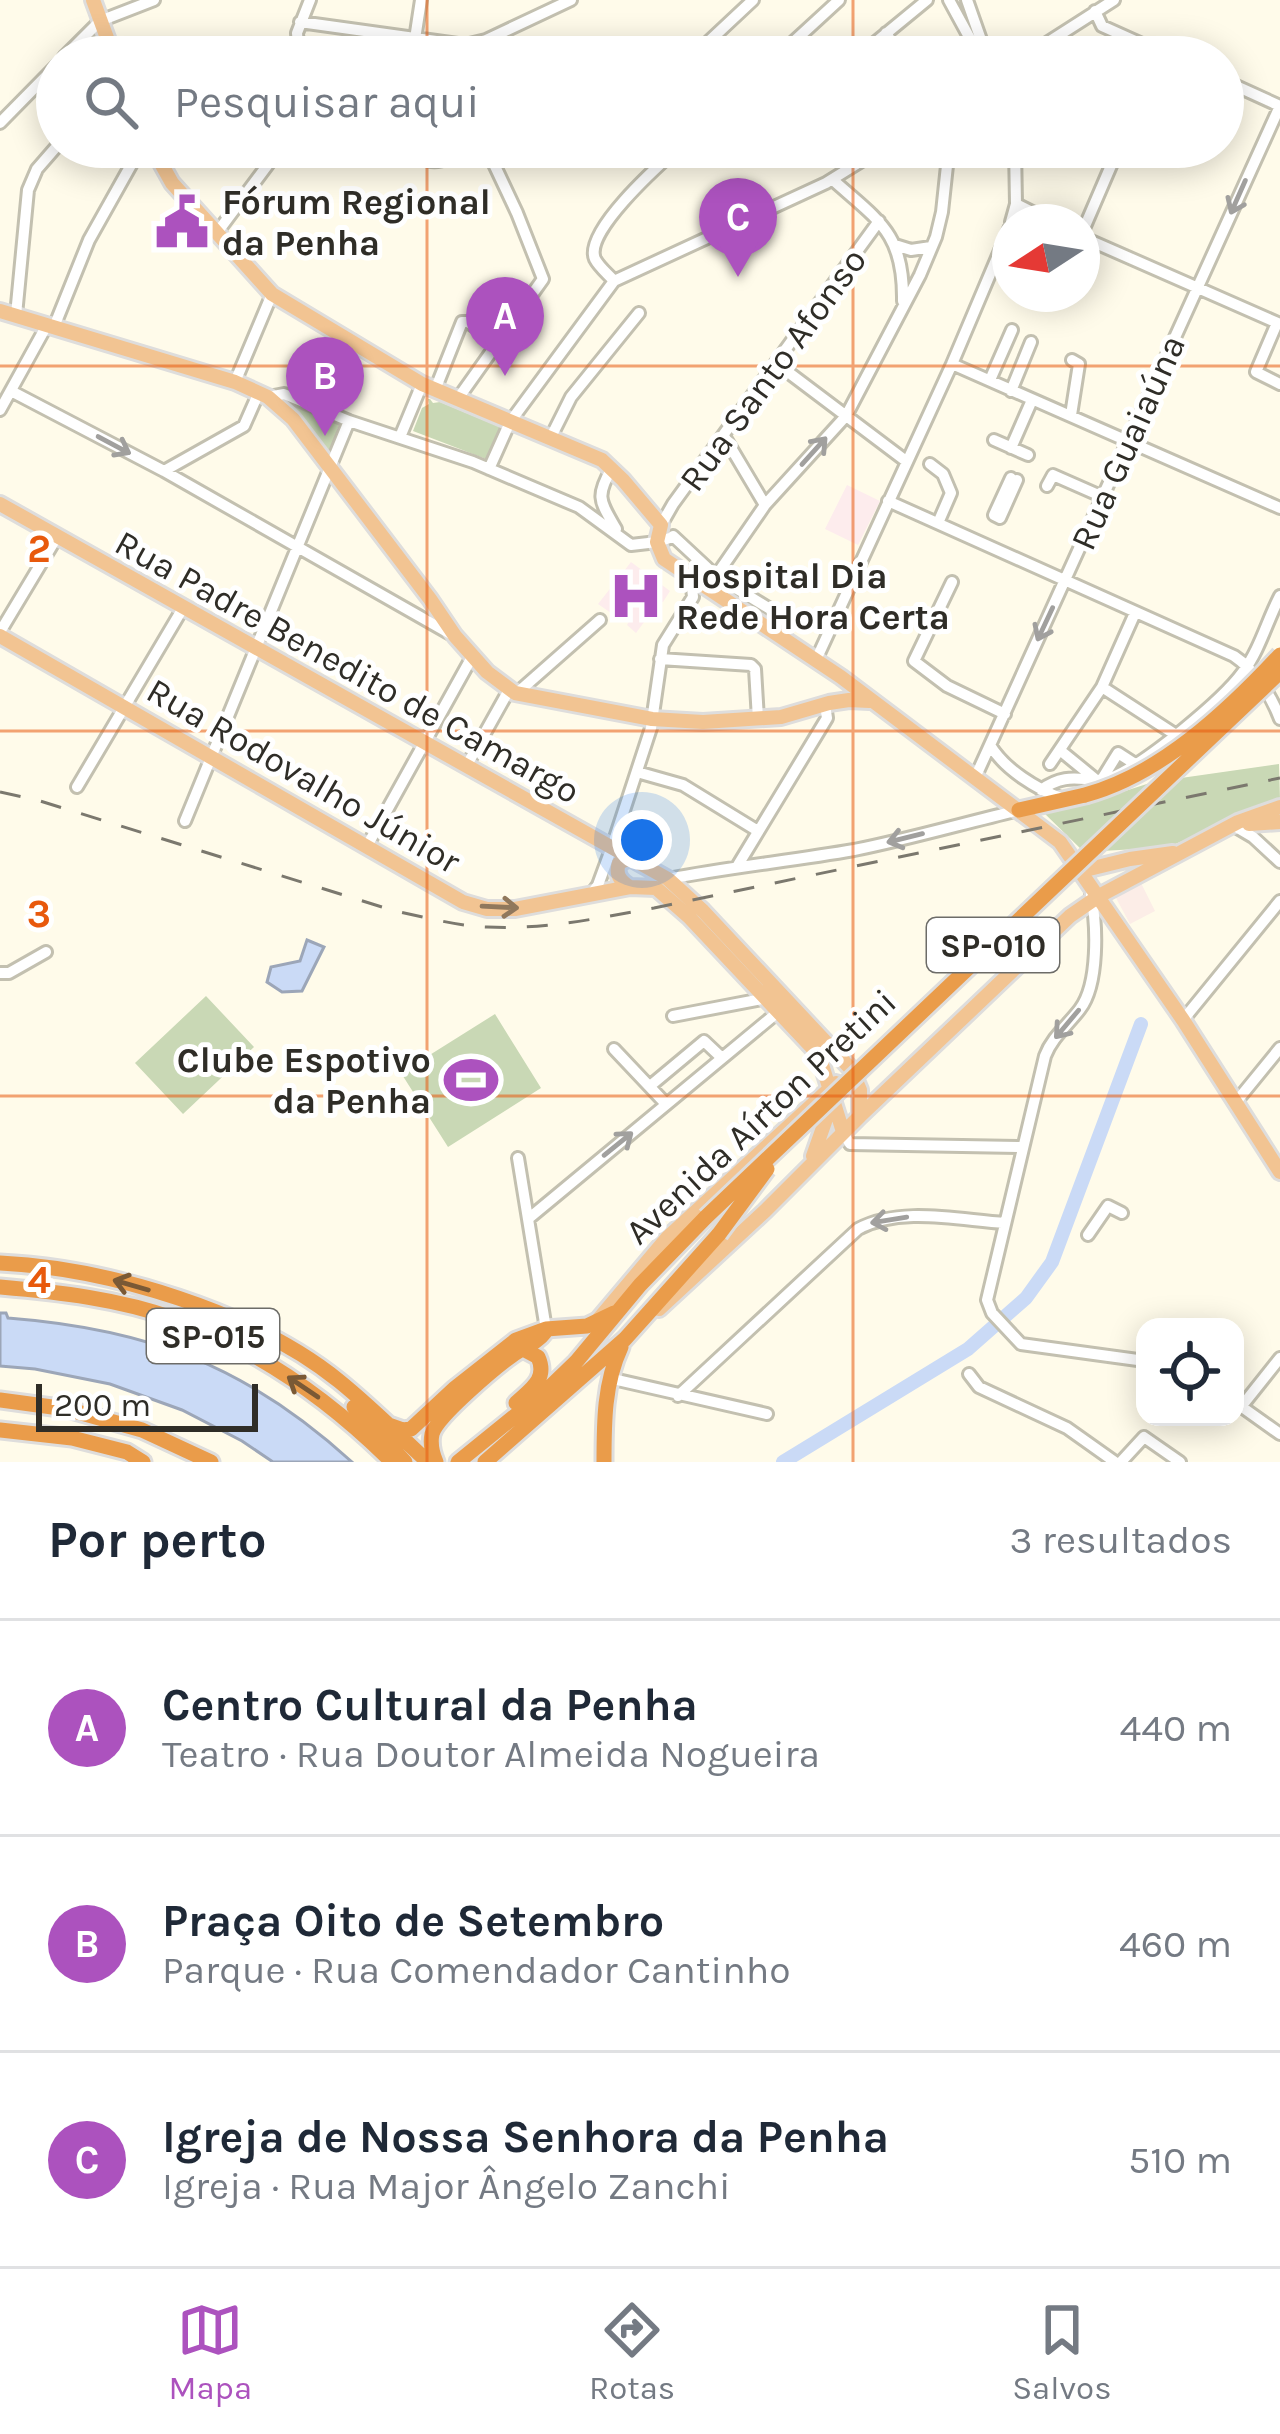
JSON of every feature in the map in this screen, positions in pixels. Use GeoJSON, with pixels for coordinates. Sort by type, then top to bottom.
{"type":"FeatureCollection","features":[{"type":"Feature","properties":{"kind":"highway"},"geometry":{"type":"LineString","coordinates":[[1019,810],[1126,782],[1178,747],[1280,656]]}},
{"type":"Feature","properties":{"kind":"highway","name":"Avenida Aírton Pretini"},"geometry":{"type":"LineString","coordinates":[[458,1462],[562,1376],[706,1217],[1280,672]]}},
{"type":"Feature","properties":{"kind":"highway","name":"Avenida Aírton Pretini"},"geometry":{"type":"LineString","coordinates":[[485,1462],[630,1332],[719,1234],[778,1157],[1280,683]]}},
{"type":"Feature","properties":{"kind":"highway"},"geometry":{"type":"LineString","coordinates":[[635,1291],[634,1284],[654,1254]]}},
{"type":"Feature","properties":{"kind":"highway"},"geometry":{"type":"LineString","coordinates":[[0,1263],[99,1276],[234,1321],[315,1364],[432,1462]]}},
{"type":"Feature","properties":{"kind":"highway","name":"SP-015"},"geometry":{"type":"LineString","coordinates":[[0,1287],[106,1301],[174,1319],[296,1382],[345,1416],[392,1462]]}},
{"type":"Feature","properties":{"kind":"highway"},"geometry":{"type":"LineString","coordinates":[[387,1425],[411,1429],[524,1335],[586,1326],[617,1313]]}},
{"type":"Feature","properties":{"kind":"highway"},"geometry":{"type":"LineString","coordinates":[[432,1462],[431,1440],[439,1421],[489,1375],[539,1340],[545,1329]]}},
{"type":"Feature","properties":{"kind":"highway"},"geometry":{"type":"LineString","coordinates":[[604,1462],[609,1378],[630,1332]]}},
{"type":"Feature","properties":{"kind":"highway"},"geometry":{"type":"LineString","coordinates":[[499,1427],[543,1373],[538,1357],[523,1349]]}},
{"type":"Feature","properties":{"kind":"highway"},"geometry":{"type":"LineString","coordinates":[[315,1364],[405,1462]]}},
{"type":"Feature","properties":{"kind":"highway"},"geometry":{"type":"LineString","coordinates":[[0,1400],[68,1409],[142,1430],[212,1462]]}},
{"type":"Feature","properties":{"kind":"highway"},"geometry":{"type":"LineString","coordinates":[[0,1430],[72,1438],[157,1462]]}},
{"type":"Feature","properties":{"kind":"highway"},"geometry":{"type":"LineString","coordinates":[[127,1452],[143,1462]]}},
{"type":"Feature","properties":{"kind":"main road"},"geometry":{"type":"LineString","coordinates":[[93,0],[106,36]]}},
{"type":"Feature","properties":{"kind":"main road"},"geometry":{"type":"LineString","coordinates":[[160,168],[272,294],[429,387],[602,460],[660,519],[657,542],[664,559],[859,690],[1060,842],[1084,875],[1095,904],[1114,919],[1280,1172]]}},
{"type":"Feature","properties":{"kind":"main road"},"geometry":{"type":"LineString","coordinates":[[0,311],[264,394],[293,419],[330,465],[454,636],[513,692],[652,719],[703,722],[758,719],[849,700],[874,702]]}},
{"type":"Feature","properties":{"kind":"main road","name":"Rua Padre Benedito de Camargo"},"geometry":{"type":"LineString","coordinates":[[0,504],[668,880],[688,896],[785,1007]]}},
{"type":"Feature","properties":{"kind":"main road"},"geometry":{"type":"LineString","coordinates":[[416,614],[427,611],[430,599]]}},
{"type":"Feature","properties":{"kind":"main road","name":"Rua Rodovalho Júnior"},"geometry":{"type":"LineString","coordinates":[[0,634],[464,902],[487,909],[536,906],[630,887]]}},
{"type":"Feature","properties":{"kind":"main road"},"geometry":{"type":"LineString","coordinates":[[827,704],[840,694],[859,690]]}},
{"type":"Feature","properties":{"kind":"main road"},"geometry":{"type":"LineString","coordinates":[[1095,904],[1128,880],[1189,848],[1280,807]]}},
{"type":"Feature","properties":{"kind":"main road"},"geometry":{"type":"LineString","coordinates":[[1231,828],[1280,822]]}},
{"type":"Feature","properties":{"kind":"main road","name":"Avenida Aírton Pretini"},"geometry":{"type":"LineString","coordinates":[[596,1322],[688,1218],[1046,886],[1130,859],[1189,848]]}},
{"type":"Feature","properties":{"kind":"main road"},"geometry":{"type":"LineString","coordinates":[[630,858],[622,860],[617,869],[621,881],[663,893],[767,998],[785,1007],[851,1070],[860,1090],[860,1116]]}},
{"type":"Feature","properties":{"kind":"main road"},"geometry":{"type":"LineString","coordinates":[[1128,880],[1130,859]]}},
{"type":"Feature","properties":{"kind":"main road","name":"Avenida Aírton Pretini"},"geometry":{"type":"LineString","coordinates":[[630,1332],[667,1303],[1070,916],[1095,904]]}},
{"type":"Feature","properties":{"kind":"main road"},"geometry":{"type":"LineString","coordinates":[[785,1007],[819,1055],[843,1132]]}},
{"type":"Feature","properties":{"kind":"main road"},"geometry":{"type":"LineString","coordinates":[[809,1167],[826,1122],[824,1113],[811,1106]]}},
{"type":"Feature","properties":{"kind":"street"},"geometry":{"type":"LineString","coordinates":[[85,36],[100,21],[154,0]]}},
{"type":"Feature","properties":{"kind":"street"},"geometry":{"type":"LineString","coordinates":[[297,36],[310,0]]}},
{"type":"Feature","properties":{"kind":"street"},"geometry":{"type":"LineString","coordinates":[[415,36],[421,0]]}},
{"type":"Feature","properties":{"kind":"street"},"geometry":{"type":"LineString","coordinates":[[491,36],[571,0]]}},
{"type":"Feature","properties":{"kind":"street"},"geometry":{"type":"LineString","coordinates":[[715,36],[753,0]]}},
{"type":"Feature","properties":{"kind":"street"},"geometry":{"type":"LineString","coordinates":[[816,0],[826,11]]}},
{"type":"Feature","properties":{"kind":"street"},"geometry":{"type":"LineString","coordinates":[[800,36],[839,0]]}},
{"type":"Feature","properties":{"kind":"street"},"geometry":{"type":"LineString","coordinates":[[882,36],[926,0]]}},
{"type":"Feature","properties":{"kind":"street"},"geometry":{"type":"LineString","coordinates":[[949,0],[971,36]]}},
{"type":"Feature","properties":{"kind":"street"},"geometry":{"type":"LineString","coordinates":[[967,0],[978,36]]}},
{"type":"Feature","properties":{"kind":"street"},"geometry":{"type":"LineString","coordinates":[[1057,36],[1111,1]]}},
{"type":"Feature","properties":{"kind":"street"},"geometry":{"type":"LineString","coordinates":[[1096,11],[1102,26],[1123,36]]}},
{"type":"Feature","properties":{"kind":"street"},"geometry":{"type":"LineString","coordinates":[[300,22],[395,36]]}},
{"type":"Feature","properties":{"kind":"street"},"geometry":{"type":"LineString","coordinates":[[886,32],[889,36]]}},
{"type":"Feature","properties":{"kind":"street"},"geometry":{"type":"LineString","coordinates":[[0,122],[36,85]]}},
{"type":"Feature","properties":{"kind":"street"},"geometry":{"type":"LineString","coordinates":[[1244,90],[1280,106]]}},
{"type":"Feature","properties":{"kind":"street"},"geometry":{"type":"LineString","coordinates":[[0,99],[11,111]]}},
{"type":"Feature","properties":{"kind":"street","name":"Rua Guaiaúna"},"geometry":{"type":"LineString","coordinates":[[975,778],[991,752],[1280,106]]}},
{"type":"Feature","properties":{"kind":"street"},"geometry":{"type":"LineString","coordinates":[[16,315],[28,190],[38,168]]}},
{"type":"Feature","properties":{"kind":"street"},"geometry":{"type":"LineString","coordinates":[[0,410],[50,326],[89,240],[131,168]]}},
{"type":"Feature","properties":{"kind":"street"},"geometry":{"type":"LineString","coordinates":[[216,234],[265,168]]}},
{"type":"Feature","properties":{"kind":"street"},"geometry":{"type":"LineString","coordinates":[[457,400],[541,284],[543,274],[495,168]]}},
{"type":"Feature","properties":{"kind":"street"},"geometry":{"type":"LineString","coordinates":[[614,281],[596,261],[594,249],[617,208],[656,168]]}},
{"type":"Feature","properties":{"kind":"street"},"geometry":{"type":"LineString","coordinates":[[489,469],[510,422],[614,281],[851,168]]}},
{"type":"Feature","properties":{"kind":"street"},"geometry":{"type":"LineString","coordinates":[[716,576],[765,506],[847,416],[920,275],[942,212],[947,168]]}},
{"type":"Feature","properties":{"kind":"street"},"geometry":{"type":"LineString","coordinates":[[1015,168],[1016,204]]}},
{"type":"Feature","properties":{"kind":"street"},"geometry":{"type":"LineString","coordinates":[[1095,204],[1110,168]]}},
{"type":"Feature","properties":{"kind":"street"},"geometry":{"type":"LineString","coordinates":[[832,180],[879,221],[896,245],[903,304]]}},
{"type":"Feature","properties":{"kind":"street","name":"Rua Santo Afonso"},"geometry":{"type":"LineString","coordinates":[[660,519],[879,221]]}},
{"type":"Feature","properties":{"kind":"street"},"geometry":{"type":"LineString","coordinates":[[1100,243],[1279,324],[1256,371],[1280,385]]}},
{"type":"Feature","properties":{"kind":"street"},"geometry":{"type":"LineString","coordinates":[[896,245],[911,250],[931,247]]}},
{"type":"Feature","properties":{"kind":"street"},"geometry":{"type":"LineString","coordinates":[[816,660],[992,269]]}},
{"type":"Feature","properties":{"kind":"street"},"geometry":{"type":"LineString","coordinates":[[235,382],[272,294]]}},
{"type":"Feature","properties":{"kind":"street"},"geometry":{"type":"LineString","coordinates":[[550,440],[571,397],[639,313]]}},
{"type":"Feature","properties":{"kind":"street"},"geometry":{"type":"LineString","coordinates":[[400,437],[462,322],[483,332]]}},
{"type":"Feature","properties":{"kind":"street"},"geometry":{"type":"LineString","coordinates":[[990,380],[1012,330]]}},
{"type":"Feature","properties":{"kind":"street"},"geometry":{"type":"LineString","coordinates":[[1011,391],[1030,342]]}},
{"type":"Feature","properties":{"kind":"street"},"geometry":{"type":"LineString","coordinates":[[1071,415],[1079,364],[1072,360]]}},
{"type":"Feature","properties":{"kind":"street"},"geometry":{"type":"LineString","coordinates":[[776,363],[906,461]]}},
{"type":"Feature","properties":{"kind":"street"},"geometry":{"type":"LineString","coordinates":[[952,364],[1280,508]]}},
{"type":"Feature","properties":{"kind":"street"},"geometry":{"type":"LineString","coordinates":[[11,391],[164,471],[454,636]]}},
{"type":"Feature","properties":{"kind":"street"},"geometry":{"type":"LineString","coordinates":[[164,471],[244,426],[264,394],[284,394],[579,507],[635,546],[673,537]]}},
{"type":"Feature","properties":{"kind":"street"},"geometry":{"type":"LineString","coordinates":[[1011,448],[1033,400]]}},
{"type":"Feature","properties":{"kind":"street"},"geometry":{"type":"LineString","coordinates":[[185,820],[349,421]]}},
{"type":"Feature","properties":{"kind":"street"},"geometry":{"type":"LineString","coordinates":[[724,436],[765,506]]}},
{"type":"Feature","properties":{"kind":"street"},"geometry":{"type":"LineString","coordinates":[[994,440],[1028,455]]}},
{"type":"Feature","properties":{"kind":"street"},"geometry":{"type":"LineString","coordinates":[[930,464],[943,474],[950,491],[938,523]]}},
{"type":"Feature","properties":{"kind":"street"},"geometry":{"type":"LineString","coordinates":[[612,468],[599,496],[618,533]]}},
{"type":"Feature","properties":{"kind":"street"},"geometry":{"type":"LineString","coordinates":[[1047,486],[1053,475],[1103,496]]}},
{"type":"Feature","properties":{"kind":"street"},"geometry":{"type":"LineString","coordinates":[[985,544],[1014,479]]}},
{"type":"Feature","properties":{"kind":"street"},"geometry":{"type":"LineString","coordinates":[[888,501],[1234,656],[1247,665],[1280,719]]}},
{"type":"Feature","properties":{"kind":"street"},"geometry":{"type":"LineString","coordinates":[[660,519],[697,562],[770,609]]}},
{"type":"Feature","properties":{"kind":"street"},"geometry":{"type":"LineString","coordinates":[[0,634],[57,537]]}},
{"type":"Feature","properties":{"kind":"street"},"geometry":{"type":"LineString","coordinates":[[592,893],[637,772],[666,639],[693,597],[691,577]]}},
{"type":"Feature","properties":{"kind":"street"},"geometry":{"type":"LineString","coordinates":[[952,581],[914,661],[947,686],[1005,714]]}},
{"type":"Feature","properties":{"kind":"street"},"geometry":{"type":"LineString","coordinates":[[1041,790],[1062,779],[1111,777],[1175,735],[1236,680],[1280,596]]}},
{"type":"Feature","properties":{"kind":"street"},"geometry":{"type":"LineString","coordinates":[[77,788],[183,608]]}},
{"type":"Feature","properties":{"kind":"street"},"geometry":{"type":"LineString","coordinates":[[1050,764],[1102,687],[1136,613]]}},
{"type":"Feature","properties":{"kind":"street"},"geometry":{"type":"LineString","coordinates":[[467,765],[513,692],[600,620]]}},
{"type":"Feature","properties":{"kind":"street"},"geometry":{"type":"LineString","coordinates":[[367,846],[472,657]]}},
{"type":"Feature","properties":{"kind":"street"},"geometry":{"type":"LineString","coordinates":[[660,659],[751,665],[758,719]]}},
{"type":"Feature","properties":{"kind":"street"},"geometry":{"type":"LineString","coordinates":[[1102,687],[1175,735]]}},
{"type":"Feature","properties":{"kind":"street"},"geometry":{"type":"LineString","coordinates":[[738,865],[822,727],[827,704]]}},
{"type":"Feature","properties":{"kind":"street"},"geometry":{"type":"LineString","coordinates":[[804,712],[817,717],[822,727]]}},
{"type":"Feature","properties":{"kind":"street"},"geometry":{"type":"LineString","coordinates":[[1061,751],[1098,778]]}},
{"type":"Feature","properties":{"kind":"street"},"geometry":{"type":"LineString","coordinates":[[991,752],[1041,790],[1064,799]]}},
{"type":"Feature","properties":{"kind":"street"},"geometry":{"type":"LineString","coordinates":[[637,772],[674,781],[758,831]]}},
{"type":"Feature","properties":{"kind":"street"},"geometry":{"type":"LineString","coordinates":[[668,880],[861,848],[1019,810]]}},
{"type":"Feature","properties":{"kind":"street"},"geometry":{"type":"LineString","coordinates":[[1231,828],[1253,837],[1280,862]]}},
{"type":"Feature","properties":{"kind":"street"},"geometry":{"type":"LineString","coordinates":[[1183,1020],[1280,901]]}},
{"type":"Feature","properties":{"kind":"street"},"geometry":{"type":"LineString","coordinates":[[1095,904],[1088,997],[1047,1049],[988,1293],[992,1313],[1021,1343],[1136,1360]]}},
{"type":"Feature","properties":{"kind":"street"},"geometry":{"type":"LineString","coordinates":[[2,974],[46,952]]}},
{"type":"Feature","properties":{"kind":"street"},"geometry":{"type":"LineString","coordinates":[[673,1016],[767,998]]}},
{"type":"Feature","properties":{"kind":"street"},"geometry":{"type":"LineString","coordinates":[[528,1219],[785,1007]]}},
{"type":"Feature","properties":{"kind":"street"},"geometry":{"type":"LineString","coordinates":[[650,1086],[704,1041],[722,1058]]}},
{"type":"Feature","properties":{"kind":"street"},"geometry":{"type":"LineString","coordinates":[[1236,1102],[1280,1048]]}},
{"type":"Feature","properties":{"kind":"street"},"geometry":{"type":"LineString","coordinates":[[614,1049],[666,1104]]}},
{"type":"Feature","properties":{"kind":"street"},"geometry":{"type":"LineString","coordinates":[[843,1132],[850,1144],[1023,1147]]}},
{"type":"Feature","properties":{"kind":"street"},"geometry":{"type":"LineString","coordinates":[[518,1158],[545,1329]]}},
{"type":"Feature","properties":{"kind":"street"},"geometry":{"type":"LineString","coordinates":[[1088,1234],[1108,1206],[1122,1213]]}},
{"type":"Feature","properties":{"kind":"street"},"geometry":{"type":"LineString","coordinates":[[678,1396],[858,1228],[899,1216],[1005,1223]]}},
{"type":"Feature","properties":{"kind":"street"},"geometry":{"type":"LineString","coordinates":[[1244,1397],[1280,1358]]}},
{"type":"Feature","properties":{"kind":"street"},"geometry":{"type":"LineString","coordinates":[[969,1374],[980,1388],[1067,1428],[1118,1462],[1144,1437],[1180,1462]]}},
{"type":"Feature","properties":{"kind":"street"},"geometry":{"type":"LineString","coordinates":[[609,1378],[767,1414]]}},
{"type":"Feature","properties":{"kind":"street"},"geometry":{"type":"LineString","coordinates":[[1244,1408],[1280,1434]]}},
{"type":"Feature","properties":{"kind":"shaded area"},"geometry":{"type":"Polygon","coordinates":[[[847,485],[880,501],[858,545],[825,529],[847,485]]]}},
{"type":"Feature","properties":{"kind":"shaded area","name":"Hospital Dia Rede Hora Certa"},"geometry":{"type":"Polygon","coordinates":[[[631,562],[670,591],[636,633],[627,625],[633,614],[620,605],[611,613],[598,604],[631,562]]]}},
{"type":"Feature","properties":{"kind":"shaded area"},"geometry":{"type":"Polygon","coordinates":[[[1141,883],[1155,911],[1130,924],[1115,896],[1141,883]]]}},
{"type":"Feature","properties":{"kind":"green space"},"geometry":{"type":"Polygon","coordinates":[[[284,397],[341,419],[329,453],[284,397]]]}},
{"type":"Feature","properties":{"kind":"green space"},"geometry":{"type":"Polygon","coordinates":[[[428,399],[500,427],[486,459],[413,431],[428,399]]]}},
{"type":"Feature","properties":{"kind":"green space"},"geometry":{"type":"Polygon","coordinates":[[[1279,764],[1280,800],[1173,845],[1084,852],[1043,812],[1153,782],[1279,764]]]}},
{"type":"Feature","properties":{"kind":"green space"},"geometry":{"type":"Polygon","coordinates":[[[206,996],[254,1047],[183,1114],[135,1063],[206,996]]]}},
{"type":"Feature","properties":{"kind":"green space","name":"Clube Espotivo da Penha"},"geometry":{"type":"Polygon","coordinates":[[[495,1014],[541,1088],[448,1147],[401,1073],[495,1014]]]}},
{"type":"Feature","properties":{"kind":"water"},"geometry":{"type":"Polygon","coordinates":[[[307,940],[324,947],[302,991],[282,992],[267,982],[271,967],[300,961],[307,940]]]}},
{"type":"Feature","properties":{"kind":"water"},"geometry":{"type":"Polygon","coordinates":[[[0,1313],[106,1332],[194,1358],[274,1401],[352,1462],[273,1462],[182,1410],[110,1384],[0,1366],[0,1313]]]}},
{"type":"Feature","properties":{"kind":"waterway"},"geometry":{"type":"LineString","coordinates":[[783,1462],[968,1349],[1026,1298],[1052,1262],[1141,1024]]}},
{"type":"Feature","properties":{"kind":"railway"},"geometry":{"type":"LineString","coordinates":[[0,792],[395,911],[464,925],[529,927],[654,908],[1280,778]]}},
{"type":"Feature","properties":{"kind":"place","name":"Fórum Regional da Penha"},"geometry":{"type":"Point","coordinates":[182,222]}},
{"type":"Feature","properties":{"kind":"place","name":"Igreja de Nossa Senhora da Penha"},"geometry":{"type":"Point","coordinates":[738,277]}},
{"type":"Feature","properties":{"kind":"place","name":"Centro Cultural da Penha"},"geometry":{"type":"Point","coordinates":[505,376]}},
{"type":"Feature","properties":{"kind":"place","name":"Praça Oito de Setembro"},"geometry":{"type":"Point","coordinates":[325,436]}},
{"type":"Feature","properties":{"kind":"place","name":"Hospital Dia Rede Hora Certa"},"geometry":{"type":"Point","coordinates":[636,596]}},
{"type":"Feature","properties":{"kind":"place","name":"Clube Espotivo da Penha"},"geometry":{"type":"Point","coordinates":[471,1080]}}]}
